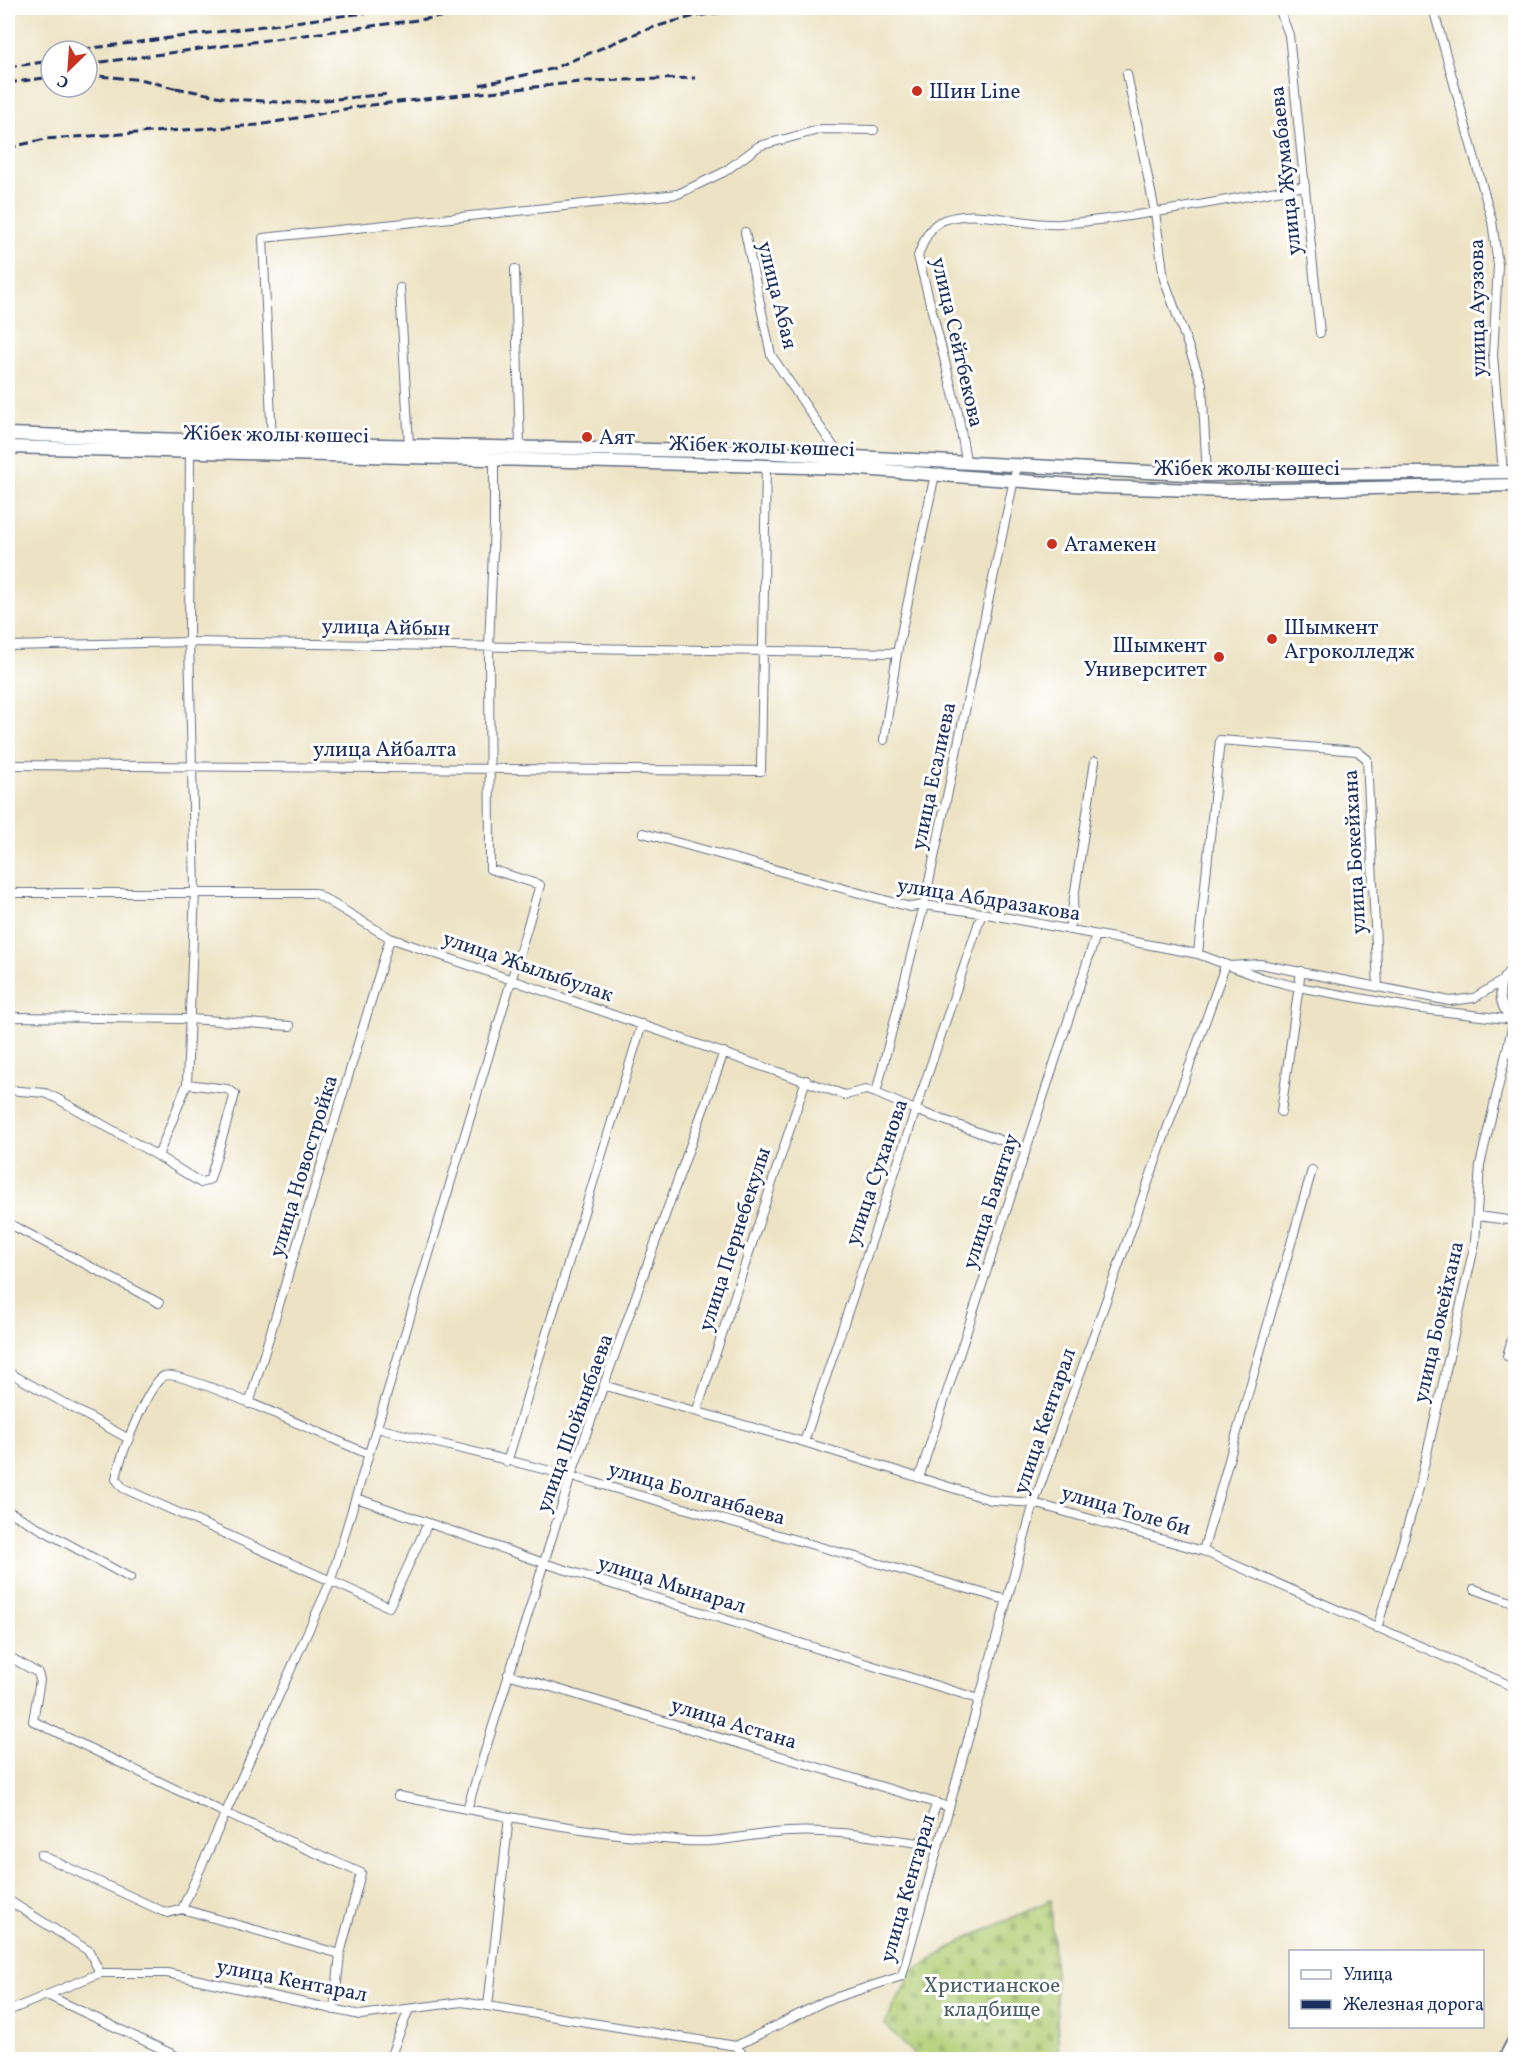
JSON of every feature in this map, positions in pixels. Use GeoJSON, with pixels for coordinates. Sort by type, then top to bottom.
{"type":"FeatureCollection","features":[{"type":"Feature","properties":{"kind":"main road","name":"Жібек жолы көшесі"},"geometry":{"type":"LineString","coordinates":[[8,434],[190,445],[494,458],[766,465],[935,474],[1101,487],[1228,491],[1515,485]]}},
{"type":"Feature","properties":{"kind":"main road","name":"Жібек жолы көшесі"},"geometry":{"type":"LineString","coordinates":[[8,447],[272,443],[520,447],[966,461],[1207,476],[1509,472]]}},
{"type":"Feature","properties":{"kind":"main road"},"geometry":{"type":"LineString","coordinates":[[1503,2060],[1515,2036]]}},
{"type":"Feature","properties":{"kind":"street","name":"улица Жумабаева"},"geometry":{"type":"LineString","coordinates":[[1279,8],[1289,35],[1320,333]]}},
{"type":"Feature","properties":{"kind":"street","name":"улица Ауэзова"},"geometry":{"type":"LineString","coordinates":[[1433,8],[1492,221],[1498,265],[1493,356],[1509,472]]}},
{"type":"Feature","properties":{"kind":"street"},"geometry":{"type":"LineString","coordinates":[[1127,75],[1155,212],[1164,279],[1202,384],[1207,476]]}},
{"type":"Feature","properties":{"kind":"street"},"geometry":{"type":"LineString","coordinates":[[272,443],[263,238],[678,194],[724,172],[759,146],[822,129],[874,130]]}},
{"type":"Feature","properties":{"kind":"street","name":"улица Сейтбекова"},"geometry":{"type":"LineString","coordinates":[[966,461],[958,412],[918,256],[926,235],[942,220],[995,216],[1058,224],[1155,212],[1305,186]]}},
{"type":"Feature","properties":{"kind":"street","name":"улица Абая"},"geometry":{"type":"LineString","coordinates":[[745,232],[771,355],[840,456]]}},
{"type":"Feature","properties":{"kind":"street"},"geometry":{"type":"LineString","coordinates":[[515,269],[520,447]]}},
{"type":"Feature","properties":{"kind":"street"},"geometry":{"type":"LineString","coordinates":[[400,288],[410,445]]}},
{"type":"Feature","properties":{"kind":"street"},"geometry":{"type":"LineString","coordinates":[[158,1156],[187,1084],[190,1018],[195,891],[189,642],[190,445]]}},
{"type":"Feature","properties":{"kind":"street"},"geometry":{"type":"LineString","coordinates":[[182,1909],[330,1583],[510,978],[540,885],[490,869],[489,646],[494,458]]}},
{"type":"Feature","properties":{"kind":"street"},"geometry":{"type":"LineString","coordinates":[[764,652],[766,465]]}},
{"type":"Feature","properties":{"kind":"street","name":"улица Есалиева"},"geometry":{"type":"LineString","coordinates":[[876,1093],[924,905],[1017,465]]}},
{"type":"Feature","properties":{"kind":"street"},"geometry":{"type":"LineString","coordinates":[[884,740],[897,653],[935,474]]}},
{"type":"Feature","properties":{"kind":"street","name":"улица Айбын"},"geometry":{"type":"LineString","coordinates":[[8,646],[189,642],[897,653]]}},
{"type":"Feature","properties":{"kind":"street","name":"улица Айбалта"},"geometry":{"type":"LineString","coordinates":[[8,765],[761,771],[764,652]]}},
{"type":"Feature","properties":{"kind":"street","name":"улица Бокейхана"},"geometry":{"type":"LineString","coordinates":[[1198,954],[1220,740],[1357,751],[1367,759],[1378,987]]}},
{"type":"Feature","properties":{"kind":"street"},"geometry":{"type":"LineString","coordinates":[[1069,930],[1095,760]]}},
{"type":"Feature","properties":{"kind":"street","name":"улица Абдразакова"},"geometry":{"type":"LineString","coordinates":[[643,833],[910,908],[924,905],[982,913],[1198,954],[1225,966],[1298,987],[1414,1008],[1515,1021]]}},
{"type":"Feature","properties":{"kind":"street","name":"улица Жылыбулак"},"geometry":{"type":"LineString","coordinates":[[8,893],[195,891],[315,893],[390,938],[642,1023],[845,1095],[866,1090],[876,1093],[915,1110],[1026,1149]]}},
{"type":"Feature","properties":{"kind":"street","name":"улица Суханова"},"geometry":{"type":"LineString","coordinates":[[804,1442],[982,913]]}},
{"type":"Feature","properties":{"kind":"street","name":"улица Баянтау"},"geometry":{"type":"LineString","coordinates":[[919,1478],[1096,935]]}},
{"type":"Feature","properties":{"kind":"street","name":"улица Новостройка"},"geometry":{"type":"LineString","coordinates":[[249,1404],[390,938]]}},
{"type":"Feature","properties":{"kind":"street","name":"улица Абдразакова"},"geometry":{"type":"LineString","coordinates":[[1225,966],[1260,964],[1450,1001],[1474,998],[1502,981],[1515,966]]}},
{"type":"Feature","properties":{"kind":"street","name":"улица Кентарал"},"geometry":{"type":"LineString","coordinates":[[8,2011],[100,1973],[167,1973],[360,2015],[462,2002],[736,2046],[825,2001],[902,1976],[1034,1503],[1225,966]]}},
{"type":"Feature","properties":{"kind":"street"},"geometry":{"type":"LineString","coordinates":[[1281,1112],[1300,971]]}},
{"type":"Feature","properties":{"kind":"street"},"geometry":{"type":"LineString","coordinates":[[1502,981],[1499,994],[1502,1007],[1515,1021]]}},
{"type":"Feature","properties":{"kind":"street"},"geometry":{"type":"LineString","coordinates":[[8,1017],[190,1018],[290,1026]]}},
{"type":"Feature","properties":{"kind":"street","name":"улица Бокейхана"},"geometry":{"type":"LineString","coordinates":[[1377,1628],[1419,1488],[1475,1243],[1480,1165],[1515,1021]]}},
{"type":"Feature","properties":{"kind":"street"},"geometry":{"type":"LineString","coordinates":[[507,1462],[642,1023]]}},
{"type":"Feature","properties":{"kind":"street","name":"улица Шойынбаева"},"geometry":{"type":"LineString","coordinates":[[467,1809],[572,1476],[724,1052]]}},
{"type":"Feature","properties":{"kind":"street","name":"улица Пернебекулы"},"geometry":{"type":"LineString","coordinates":[[697,1410],[806,1080]]}},
{"type":"Feature","properties":{"kind":"street"},"geometry":{"type":"LineString","coordinates":[[8,1090],[45,1094],[56,1098],[201,1183],[210,1179],[235,1094],[227,1089],[187,1084]]}},
{"type":"Feature","properties":{"kind":"street"},"geometry":{"type":"LineString","coordinates":[[1203,1551],[1312,1170]]}},
{"type":"Feature","properties":{"kind":"street"},"geometry":{"type":"LineString","coordinates":[[1477,1216],[1515,1221]]}},
{"type":"Feature","properties":{"kind":"street"},"geometry":{"type":"LineString","coordinates":[[8,1223],[159,1303]]}},
{"type":"Feature","properties":{"kind":"street"},"geometry":{"type":"LineString","coordinates":[[1507,1356],[1515,1325]]}},
{"type":"Feature","properties":{"kind":"street"},"geometry":{"type":"LineString","coordinates":[[8,1372],[129,1439]]}},
{"type":"Feature","properties":{"kind":"street"},"geometry":{"type":"LineString","coordinates":[[368,1455],[176,1375],[165,1376],[155,1383],[129,1439],[116,1479],[123,1488],[330,1583],[389,1607],[428,1523]]}},
{"type":"Feature","properties":{"kind":"street","name":"улица Толе би"},"geometry":{"type":"LineString","coordinates":[[606,1386],[697,1410],[991,1500],[1034,1503],[1203,1551],[1515,1688]]}},
{"type":"Feature","properties":{"kind":"street","name":"улица Болганбаева"},"geometry":{"type":"LineString","coordinates":[[376,1428],[507,1462],[572,1476],[1007,1600]]}},
{"type":"Feature","properties":{"kind":"street","name":"улица Мынарал"},"geometry":{"type":"LineString","coordinates":[[356,1498],[544,1563],[979,1699]]}},
{"type":"Feature","properties":{"kind":"street"},"geometry":{"type":"LineString","coordinates":[[8,1511],[130,1578]]}},
{"type":"Feature","properties":{"kind":"street"},"geometry":{"type":"LineString","coordinates":[[1474,1588],[1515,1604]]}},
{"type":"Feature","properties":{"kind":"street"},"geometry":{"type":"LineString","coordinates":[[8,1656],[38,1673],[40,1680],[33,1721],[225,1813],[361,1873],[339,1954],[334,2010]]}},
{"type":"Feature","properties":{"kind":"street","name":"улица Астана"},"geometry":{"type":"LineString","coordinates":[[508,1674],[949,1807]]}},
{"type":"Feature","properties":{"kind":"street"},"geometry":{"type":"LineString","coordinates":[[398,1796],[509,1817],[686,1841],[721,1842],[773,1833],[846,1832],[918,1843],[924,1837],[937,1803]]}},
{"type":"Feature","properties":{"kind":"street"},"geometry":{"type":"LineString","coordinates":[[488,2006],[509,1817]]}},
{"type":"Feature","properties":{"kind":"street"},"geometry":{"type":"LineString","coordinates":[[41,1855],[168,1913],[182,1909],[339,1954]]}},
{"type":"Feature","properties":{"kind":"street"},"geometry":{"type":"LineString","coordinates":[[8,1900],[89,1950],[100,1973]]}},
{"type":"Feature","properties":{"kind":"street"},"geometry":{"type":"LineString","coordinates":[[47,1995],[185,2060]]}},
{"type":"Feature","properties":{"kind":"street"},"geometry":{"type":"LineString","coordinates":[[389,2060],[409,2009]]}},
{"type":"Feature","properties":{"kind":"street"},"geometry":{"type":"LineString","coordinates":[[736,2046],[747,2060]]}},
{"type":"Feature","properties":{"kind":"green space","name":"Христианское кладбище"},"geometry":{"type":"Polygon","coordinates":[[[1051,1900],[1059,2059],[918,2059],[885,2024],[912,1972],[962,1941],[1051,1900]]]}},
{"type":"Feature","properties":{"kind":"railway"},"geometry":{"type":"LineString","coordinates":[[99,47],[403,8]]}},
{"type":"Feature","properties":{"kind":"railway"},"geometry":{"type":"LineString","coordinates":[[99,62],[507,8]]}},
{"type":"Feature","properties":{"kind":"railway"},"geometry":{"type":"LineString","coordinates":[[480,85],[552,69],[642,31],[668,23],[696,16],[751,8]]}},
{"type":"Feature","properties":{"kind":"railway"},"geometry":{"type":"LineString","coordinates":[[8,67],[39,63]]}},
{"type":"Feature","properties":{"kind":"railway"},"geometry":{"type":"LineString","coordinates":[[99,76],[144,80],[181,90]]}},
{"type":"Feature","properties":{"kind":"railway"},"geometry":{"type":"LineString","coordinates":[[8,148],[45,139],[259,125],[362,106],[589,81],[695,78]]}},
{"type":"Feature","properties":{"kind":"railway"},"geometry":{"type":"LineString","coordinates":[[8,83],[39,79]]}},
{"type":"Feature","properties":{"kind":"railway"},"geometry":{"type":"LineString","coordinates":[[176,88],[233,99],[292,103],[390,94]]}},
{"type":"Feature","properties":{"kind":"place","name":"Шин Line"},"geometry":{"type":"Point","coordinates":[917,91]}},
{"type":"Feature","properties":{"kind":"place","name":"Аят"},"geometry":{"type":"Point","coordinates":[587,437]}},
{"type":"Feature","properties":{"kind":"place","name":"Атамекен"},"geometry":{"type":"Point","coordinates":[1052,544]}},
{"type":"Feature","properties":{"kind":"place","name":"Шымкент Агроколледж"},"geometry":{"type":"Point","coordinates":[1272,639]}},
{"type":"Feature","properties":{"kind":"place","name":"Шымкент Университет"},"geometry":{"type":"Point","coordinates":[1219,657]}}]}
